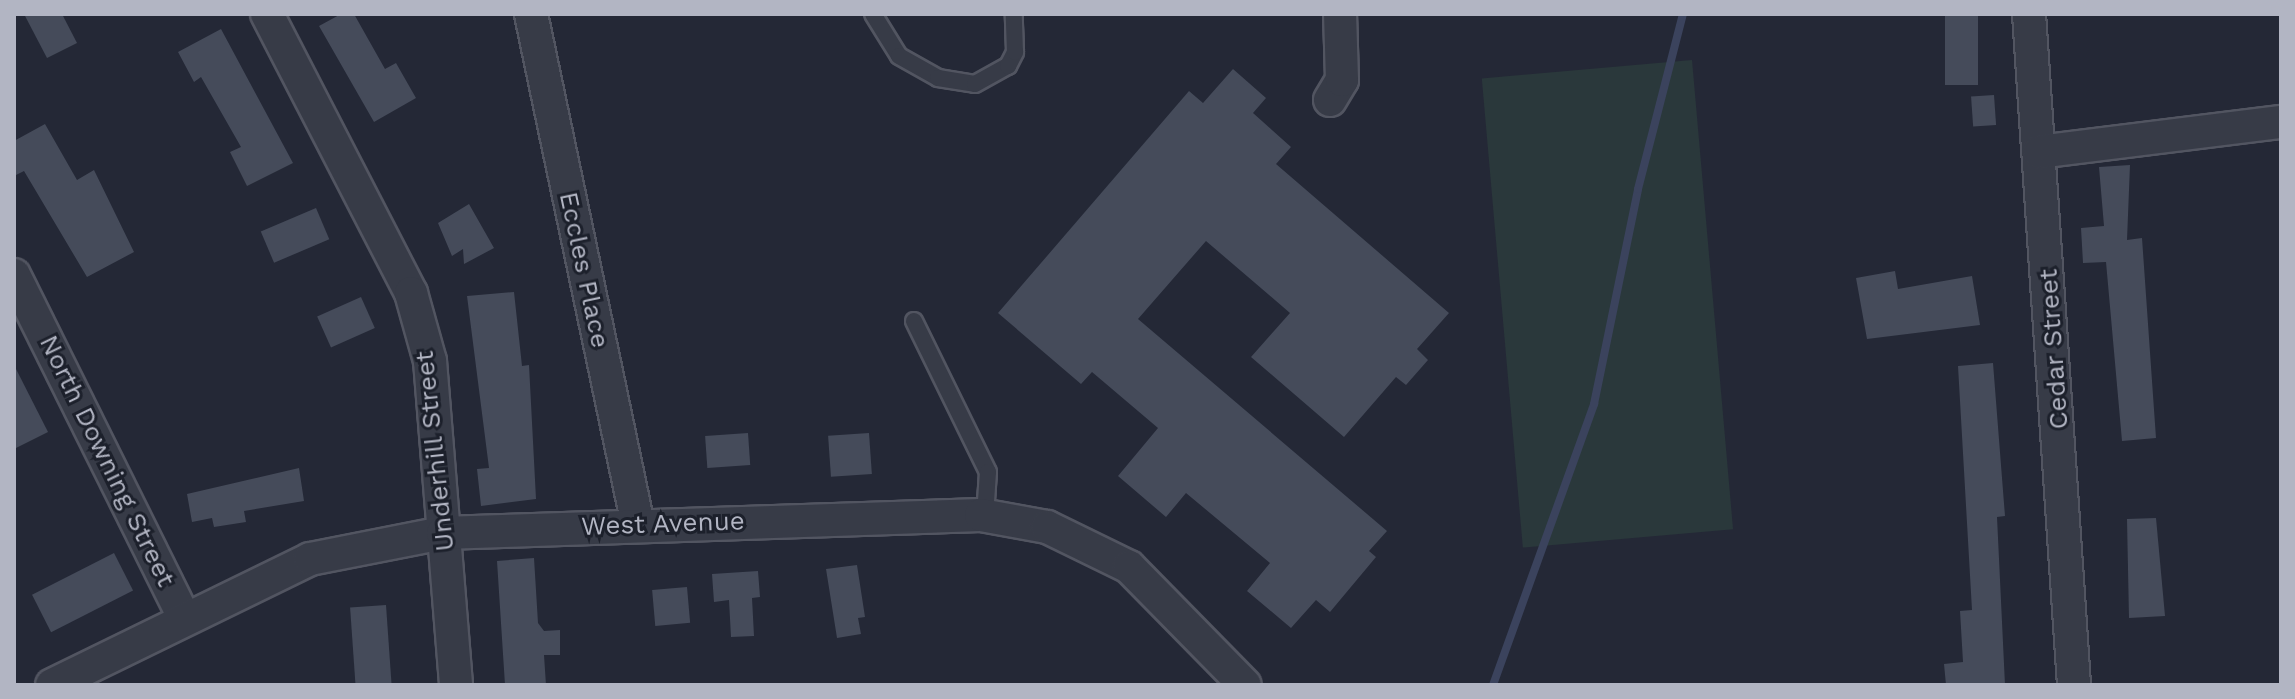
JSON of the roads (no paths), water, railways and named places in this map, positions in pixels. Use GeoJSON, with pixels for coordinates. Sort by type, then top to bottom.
{"type":"FeatureCollection","features":[{"type":"Feature","properties":{"kind":"street","name":"Underhill Street"},"geometry":{"type":"LineString","coordinates":[[267,14],[411,293],[430,361],[456,685]]}},
{"type":"Feature","properties":{"kind":"street","name":"Eccles Place"},"geometry":{"type":"LineString","coordinates":[[531,14],[638,525]]}},
{"type":"Feature","properties":{"kind":"street"},"geometry":{"type":"LineString","coordinates":[[1330,100],[1343,67],[1340,14]]}},
{"type":"Feature","properties":{"kind":"street","name":"Cedar Street"},"geometry":{"type":"LineString","coordinates":[[2029,14],[2074,685]]}},
{"type":"Feature","properties":{"kind":"street"},"geometry":{"type":"LineString","coordinates":[[2039,152],[2281,122]]}},
{"type":"Feature","properties":{"kind":"street","name":"North Downing Street"},"geometry":{"type":"LineString","coordinates":[[14,275],[22,309],[184,617]]}},
{"type":"Feature","properties":{"kind":"street","name":"West Avenue"},"geometry":{"type":"LineString","coordinates":[[52,685],[184,617],[310,559],[443,533],[985,516],[1047,527],[1129,567],[1245,685]]}},
{"type":"Feature","properties":{"kind":"lane"},"geometry":{"type":"LineString","coordinates":[[873,14],[899,56],[938,78],[975,84],[1008,66],[1015,52],[1014,14]]}},
{"type":"Feature","properties":{"kind":"lane"},"geometry":{"type":"LineString","coordinates":[[914,321],[988,472],[985,516]]}},
{"type":"Feature","properties":{"kind":"waterway"},"geometry":{"type":"LineString","coordinates":[[1493,685],[1594,404],[1638,189],[1683,14]]}}]}
